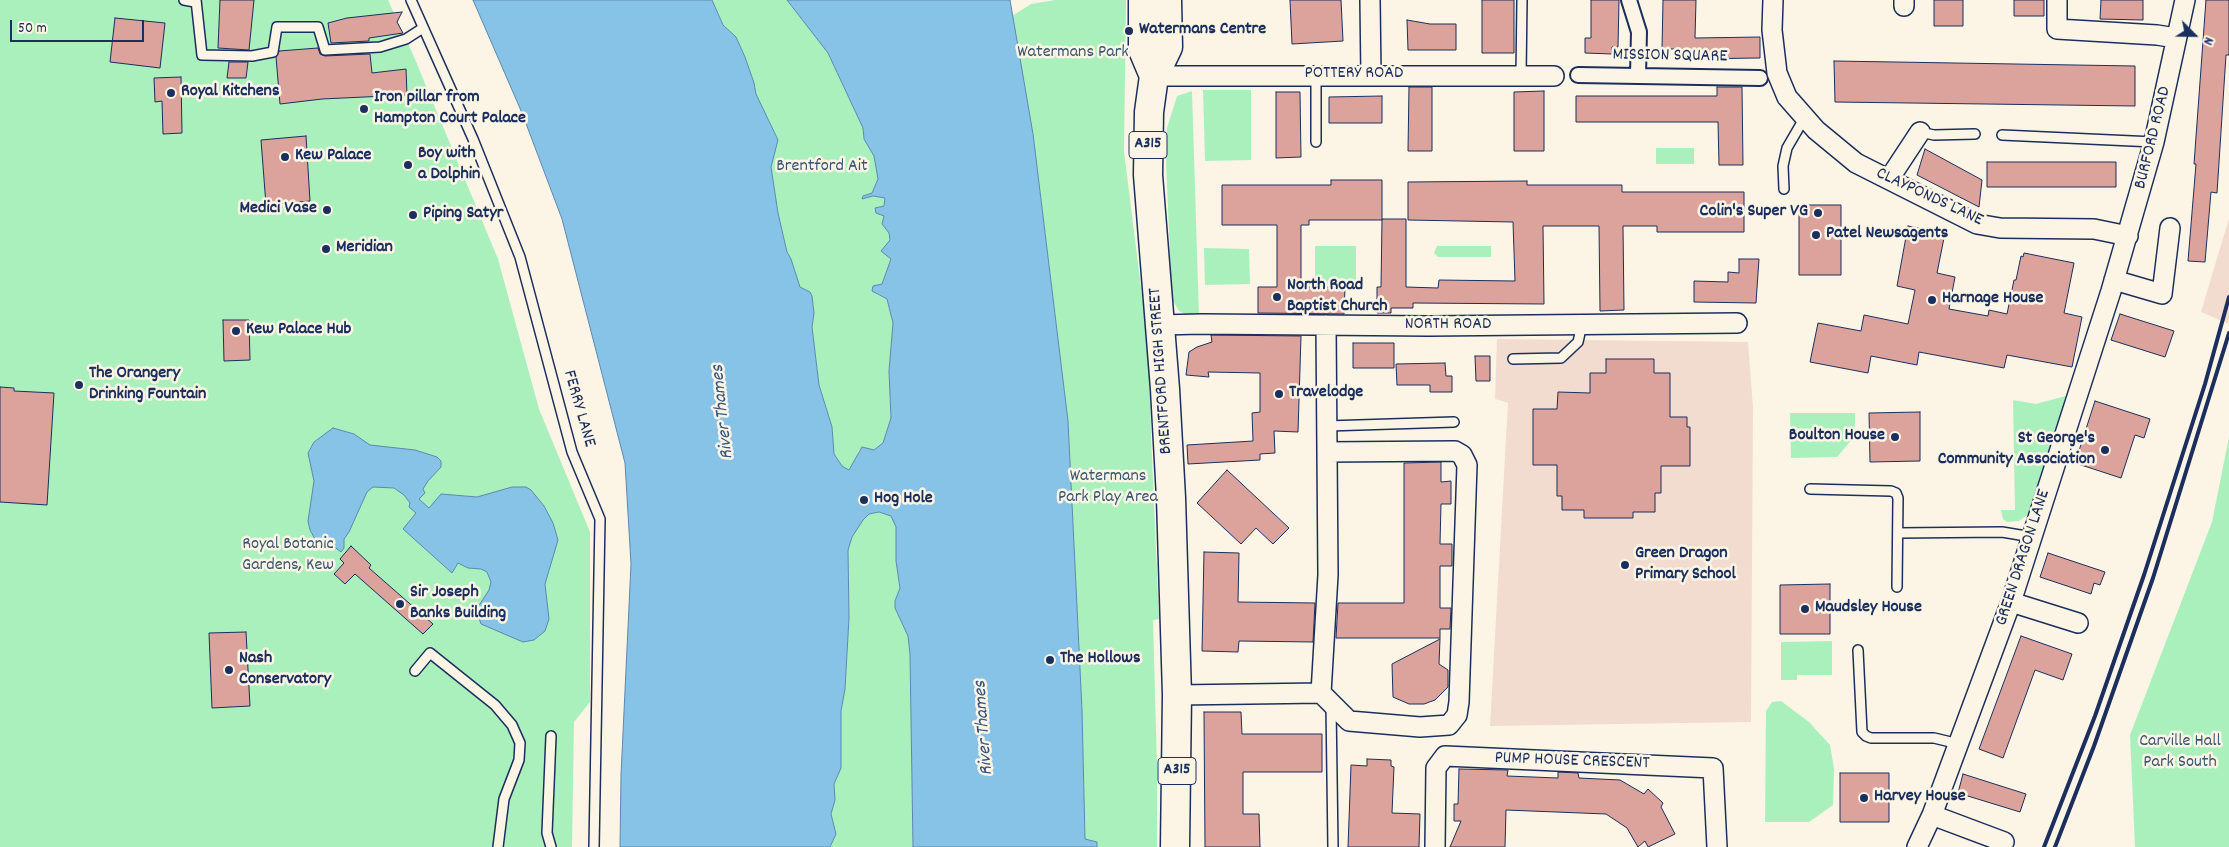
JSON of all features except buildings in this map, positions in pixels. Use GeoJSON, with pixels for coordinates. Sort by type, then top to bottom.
{"type":"FeatureCollection","features":[{"type":"Feature","properties":{"kind":"main road","name":"BRENTFORD HIGH STREET"},"geometry":{"type":"LineString","coordinates":[[1143,0],[1143,50],[1154,76]]}},
{"type":"Feature","properties":{"kind":"main road","name":"BRENTFORD HIGH STREET"},"geometry":{"type":"LineString","coordinates":[[1167,0],[1168,48],[1154,76],[1148,140],[1148,192],[1171,498],[1177,695],[1175,847]]}},
{"type":"Feature","properties":{"kind":"street"},"geometry":{"type":"LineString","coordinates":[[1370,0],[1371,76]]}},
{"type":"Feature","properties":{"kind":"street"},"geometry":{"type":"LineString","coordinates":[[1629,0],[1639,32],[1638,75]]}},
{"type":"Feature","properties":{"kind":"street","name":"CLAYPONDS LANE"},"geometry":{"type":"LineString","coordinates":[[1773,0],[1772,30],[1777,73],[1788,97],[1816,130],[1856,163],[1977,224],[2000,228],[2094,229],[2128,236]]}},
{"type":"Feature","properties":{"kind":"street"},"geometry":{"type":"LineString","coordinates":[[2057,0],[2057,29],[2157,35],[2176,38]]}},
{"type":"Feature","properties":{"kind":"street","name":"BURFORD ROAD"},"geometry":{"type":"LineString","coordinates":[[2128,236],[2154,142],[2185,0]]}},
{"type":"Feature","properties":{"kind":"street","name":"MISSION SQUARE"},"geometry":{"type":"LineString","coordinates":[[1578,75],[1760,78]]}},
{"type":"Feature","properties":{"kind":"street","name":"POTTERY ROAD"},"geometry":{"type":"LineString","coordinates":[[1154,76],[1554,76]]}},
{"type":"Feature","properties":{"kind":"street"},"geometry":{"type":"LineString","coordinates":[[1889,179],[1920,132]]}},
{"type":"Feature","properties":{"kind":"street"},"geometry":{"type":"LineString","coordinates":[[2114,280],[2162,294],[2170,228]]}},
{"type":"Feature","properties":{"kind":"street","name":"GREEN DRAGON LANE"},"geometry":{"type":"LineString","coordinates":[[1917,847],[1932,815],[2011,602],[2128,236]]}},
{"type":"Feature","properties":{"kind":"street","name":"NORTH ROAD"},"geometry":{"type":"LineString","coordinates":[[1159,325],[1737,323]]}},
{"type":"Feature","properties":{"kind":"street"},"geometry":{"type":"LineString","coordinates":[[1326,325],[1328,426],[1326,698]]}},
{"type":"Feature","properties":{"kind":"street"},"geometry":{"type":"LineString","coordinates":[[1177,695],[1326,698],[1349,721],[1420,727],[1449,725],[1457,715],[1460,702],[1467,465],[1462,455],[1456,451],[1327,452]]}},
{"type":"Feature","properties":{"kind":"street"},"geometry":{"type":"LineString","coordinates":[[2011,602],[2078,623]]}},
{"type":"Feature","properties":{"kind":"street","name":"PUMP HOUSE CRESCENT"},"geometry":{"type":"LineString","coordinates":[[1435,847],[1436,768],[1445,756],[1713,768],[1718,847]]}},
{"type":"Feature","properties":{"kind":"street"},"geometry":{"type":"LineString","coordinates":[[1932,815],[2004,842]]}},
{"type":"Feature","properties":{"kind":"lane"},"geometry":{"type":"LineString","coordinates":[[184,0],[196,1],[202,55],[252,56],[272,52],[277,28],[318,27],[325,50],[380,47],[406,40],[423,28]]}},
{"type":"Feature","properties":{"kind":"lane","name":"FERRY LANE"},"geometry":{"type":"LineString","coordinates":[[410,0],[473,139],[520,257],[572,452],[600,519],[594,847]]}},
{"type":"Feature","properties":{"kind":"lane"},"geometry":{"type":"LineString","coordinates":[[1522,0],[1522,76]]}},
{"type":"Feature","properties":{"kind":"lane"},"geometry":{"type":"LineString","coordinates":[[1316,75],[1316,142]]}},
{"type":"Feature","properties":{"kind":"lane"},"geometry":{"type":"LineString","coordinates":[[1784,189],[1783,166],[1787,148],[1806,117]]}},
{"type":"Feature","properties":{"kind":"lane"},"geometry":{"type":"LineString","coordinates":[[1920,132],[1934,135],[1975,134]]}},
{"type":"Feature","properties":{"kind":"lane"},"geometry":{"type":"LineString","coordinates":[[2002,135],[2154,142]]}},
{"type":"Feature","properties":{"kind":"lane"},"geometry":{"type":"LineString","coordinates":[[1513,359],[1561,358],[1578,342],[1582,324]]}},
{"type":"Feature","properties":{"kind":"lane"},"geometry":{"type":"LineString","coordinates":[[1328,426],[1454,422]]}},
{"type":"Feature","properties":{"kind":"lane"},"geometry":{"type":"LineString","coordinates":[[1810,489],[1891,491],[1896,493],[1898,587]]}},
{"type":"Feature","properties":{"kind":"lane"},"geometry":{"type":"LineString","coordinates":[[1898,533],[2002,532],[2032,537]]}},
{"type":"Feature","properties":{"kind":"lane"},"geometry":{"type":"LineString","coordinates":[[1858,650],[1862,732],[1866,736],[1871,738],[1934,738],[1959,744]]}},
{"type":"Feature","properties":{"kind":"lane"},"geometry":{"type":"LineString","coordinates":[[415,671],[430,653],[495,705],[512,725],[520,743],[519,760],[504,799],[498,847]]}},
{"type":"Feature","properties":{"kind":"lane"},"geometry":{"type":"LineString","coordinates":[[1326,698],[1333,847]]}},
{"type":"Feature","properties":{"kind":"lane"},"geometry":{"type":"LineString","coordinates":[[551,736],[547,833],[551,847]]}},
{"type":"Feature","properties":{"kind":"shaded area"},"geometry":{"type":"Polygon","coordinates":[[[2229,218],[2229,324],[2201,312],[2229,218]]]}},
{"type":"Feature","properties":{"kind":"shaded area","name":"Green Dragon Primary School"},"geometry":{"type":"Polygon","coordinates":[[[1497,339],[1748,342],[1753,408],[1751,722],[1490,726],[1508,403],[1495,399],[1497,339]]]}},
{"type":"Feature","properties":{"kind":"green space","name":"Royal Botanic Gardens, Kew"},"geometry":{"type":"Polygon","coordinates":[[[0,0],[388,0],[399,19],[397,22],[412,52],[498,259],[539,409],[590,532],[590,702],[574,722],[572,847],[0,847],[0,0]]]}},
{"type":"Feature","properties":{"kind":"green space","name":"Brentford Ait"},"geometry":{"type":"Polygon","coordinates":[[[712,0],[787,0],[828,53],[863,128],[864,139],[874,156],[878,179],[872,193],[863,196],[862,199],[873,196],[885,198],[882,224],[889,233],[891,259],[887,274],[876,294],[887,299],[893,323],[889,371],[891,418],[883,443],[874,450],[859,450],[854,464],[849,470],[842,466],[834,454],[832,427],[819,385],[812,327],[814,313],[810,292],[800,287],[787,252],[778,213],[771,167],[778,140],[756,94],[745,57],[736,37],[723,25],[712,0]]]}},
{"type":"Feature","properties":{"kind":"green space","name":"Watermans Park"},"geometry":{"type":"Polygon","coordinates":[[[1055,0],[1126,0],[1124,151],[1150,360],[1151,434],[1159,619],[1153,620],[1157,847],[1097,847],[1097,842],[1085,840],[1082,710],[1068,421],[1033,134],[1012,16],[1031,4],[1055,0]]]}},
{"type":"Feature","properties":{"kind":"green space"},"geometry":{"type":"Polygon","coordinates":[[[1203,90],[1251,90],[1251,160],[1205,161],[1203,90]]]}},
{"type":"Feature","properties":{"kind":"green space"},"geometry":{"type":"Polygon","coordinates":[[[1192,91],[1199,316],[1190,317],[1179,311],[1172,299],[1166,164],[1167,128],[1177,96],[1192,91]]]}},
{"type":"Feature","properties":{"kind":"green space"},"geometry":{"type":"Polygon","coordinates":[[[1656,148],[1694,148],[1694,164],[1656,164],[1656,148]]]}},
{"type":"Feature","properties":{"kind":"green space"},"geometry":{"type":"Polygon","coordinates":[[[1315,246],[1356,246],[1356,285],[1315,285],[1315,246]]]}},
{"type":"Feature","properties":{"kind":"green space"},"geometry":{"type":"Polygon","coordinates":[[[1437,246],[1491,246],[1491,257],[1438,257],[1434,253],[1437,246]]]}},
{"type":"Feature","properties":{"kind":"green space"},"geometry":{"type":"Polygon","coordinates":[[[1204,248],[1249,249],[1250,284],[1205,285],[1204,248]]]}},
{"type":"Feature","properties":{"kind":"green space"},"geometry":{"type":"Polygon","coordinates":[[[2069,395],[2030,513],[2019,521],[2007,522],[2003,519],[2001,510],[2015,510],[2013,400],[2036,404],[2069,395]]]}},
{"type":"Feature","properties":{"kind":"green space"},"geometry":{"type":"Polygon","coordinates":[[[1790,413],[1855,413],[1855,436],[1837,457],[1791,458],[1790,413]]]}},
{"type":"Feature","properties":{"kind":"green space","name":"Carville Hall Park South"},"geometry":{"type":"Polygon","coordinates":[[[2229,437],[2229,847],[2135,847],[2130,735],[2212,522],[2229,437]]]}},
{"type":"Feature","properties":{"kind":"green space"},"geometry":{"type":"Polygon","coordinates":[[[879,512],[891,516],[896,527],[896,561],[900,588],[895,601],[895,608],[908,636],[910,654],[913,847],[830,847],[836,834],[831,814],[835,800],[834,784],[841,768],[841,711],[845,689],[849,618],[848,550],[852,537],[863,520],[869,514],[879,512]]]}},
{"type":"Feature","properties":{"kind":"green space"},"geometry":{"type":"Polygon","coordinates":[[[1832,641],[1832,675],[1797,675],[1797,680],[1781,680],[1781,642],[1832,641]]]}},
{"type":"Feature","properties":{"kind":"green space"},"geometry":{"type":"Polygon","coordinates":[[[1781,701],[1809,722],[1830,745],[1834,769],[1833,805],[1809,822],[1765,822],[1766,711],[1772,702],[1781,701]]]}},
{"type":"Feature","properties":{"kind":"water","name":"River Thames"},"geometry":{"type":"Polygon","coordinates":[[[473,0],[712,0],[723,25],[736,37],[745,57],[756,94],[778,140],[771,167],[778,213],[787,252],[800,287],[810,292],[812,296],[814,313],[812,327],[819,385],[832,427],[834,454],[842,466],[849,470],[862,447],[874,450],[883,443],[891,418],[889,371],[893,323],[887,299],[872,291],[873,286],[882,284],[891,259],[881,251],[890,240],[889,233],[882,224],[884,216],[876,213],[875,208],[884,206],[885,198],[873,196],[862,199],[863,196],[872,193],[878,179],[874,156],[864,139],[863,128],[828,53],[787,0],[1010,0],[1033,134],[1068,421],[1082,710],[1085,839],[1097,842],[1097,847],[913,847],[910,654],[908,636],[895,608],[895,601],[900,588],[896,561],[896,527],[891,516],[879,512],[869,514],[863,520],[852,537],[848,550],[849,618],[845,689],[841,711],[841,768],[834,784],[835,800],[831,814],[836,834],[830,847],[620,847],[621,775],[631,564],[625,463],[562,219],[522,113],[473,0]]]}},
{"type":"Feature","properties":{"kind":"water"},"geometry":{"type":"Polygon","coordinates":[[[333,428],[354,434],[370,445],[415,450],[437,457],[441,461],[441,467],[428,481],[423,489],[425,493],[419,499],[429,508],[441,494],[477,497],[512,487],[526,487],[531,490],[544,506],[553,523],[558,540],[545,584],[549,619],[545,631],[534,640],[523,642],[481,624],[476,610],[489,590],[491,582],[487,572],[481,569],[468,568],[458,563],[452,573],[403,529],[416,513],[409,507],[410,503],[404,495],[394,488],[373,487],[367,492],[344,539],[344,548],[341,552],[332,545],[323,544],[315,539],[308,521],[314,481],[308,453],[314,442],[333,428]]]}},
{"type":"Feature","properties":{"kind":"railway"},"geometry":{"type":"LineString","coordinates":[[2044,847],[2095,716],[2144,575],[2205,384],[2229,297]]}},
{"type":"Feature","properties":{"kind":"railway"},"geometry":{"type":"LineString","coordinates":[[2055,847],[2094,746],[2153,578],[2229,333]]}},
{"type":"Feature","properties":{"kind":"place","name":"Watermans Centre"},"geometry":{"type":"Point","coordinates":[1129,31]}},
{"type":"Feature","properties":{"kind":"place","name":"Royal Kitchens"},"geometry":{"type":"Point","coordinates":[171,93]}},
{"type":"Feature","properties":{"kind":"place","name":"Iron pillar from Hampton Court Palace"},"geometry":{"type":"Point","coordinates":[364,109]}},
{"type":"Feature","properties":{"kind":"place","name":"Kew Palace"},"geometry":{"type":"Point","coordinates":[285,157]}},
{"type":"Feature","properties":{"kind":"place","name":"Boy with a Dolphin"},"geometry":{"type":"Point","coordinates":[408,165]}},
{"type":"Feature","properties":{"kind":"place","name":"Medici Vase"},"geometry":{"type":"Point","coordinates":[327,210]}},
{"type":"Feature","properties":{"kind":"place","name":"Colin's Super VG"},"geometry":{"type":"Point","coordinates":[1818,213]}},
{"type":"Feature","properties":{"kind":"place","name":"Piping Satyr"},"geometry":{"type":"Point","coordinates":[413,215]}},
{"type":"Feature","properties":{"kind":"place","name":"Patel Newsagents"},"geometry":{"type":"Point","coordinates":[1816,235]}},
{"type":"Feature","properties":{"kind":"place","name":"Meridian"},"geometry":{"type":"Point","coordinates":[326,249]}},
{"type":"Feature","properties":{"kind":"place","name":"North Road Baptist Church"},"geometry":{"type":"Point","coordinates":[1277,297]}},
{"type":"Feature","properties":{"kind":"place","name":"Harnage House"},"geometry":{"type":"Point","coordinates":[1932,300]}},
{"type":"Feature","properties":{"kind":"place","name":"Kew Palace Hub"},"geometry":{"type":"Point","coordinates":[236,331]}},
{"type":"Feature","properties":{"kind":"place","name":"The Orangery Drinking Fountain"},"geometry":{"type":"Point","coordinates":[79,385]}},
{"type":"Feature","properties":{"kind":"place","name":"Travelodge"},"geometry":{"type":"Point","coordinates":[1279,394]}},
{"type":"Feature","properties":{"kind":"place","name":"Boulton House"},"geometry":{"type":"Point","coordinates":[1895,437]}},
{"type":"Feature","properties":{"kind":"place","name":"St George's Community Association"},"geometry":{"type":"Point","coordinates":[2105,450]}},
{"type":"Feature","properties":{"kind":"place","name":"Hog Hole"},"geometry":{"type":"Point","coordinates":[864,500]}},
{"type":"Feature","properties":{"kind":"place","name":"Green Dragon Primary School"},"geometry":{"type":"Point","coordinates":[1625,565]}},
{"type":"Feature","properties":{"kind":"place","name":"Sir Joseph Banks Building"},"geometry":{"type":"Point","coordinates":[400,604]}},
{"type":"Feature","properties":{"kind":"place","name":"Maudsley House"},"geometry":{"type":"Point","coordinates":[1805,609]}},
{"type":"Feature","properties":{"kind":"place","name":"The Hollows"},"geometry":{"type":"Point","coordinates":[1050,660]}},
{"type":"Feature","properties":{"kind":"place","name":"Nash Conservatory"},"geometry":{"type":"Point","coordinates":[229,670]}},
{"type":"Feature","properties":{"kind":"place","name":"Harvey House"},"geometry":{"type":"Point","coordinates":[1864,798]}},
{"type":"Feature","properties":{"kind":"park label","name":"Watermans Park Play Area"},"geometry":{"type":"Point","coordinates":[1108,488]}}]}
